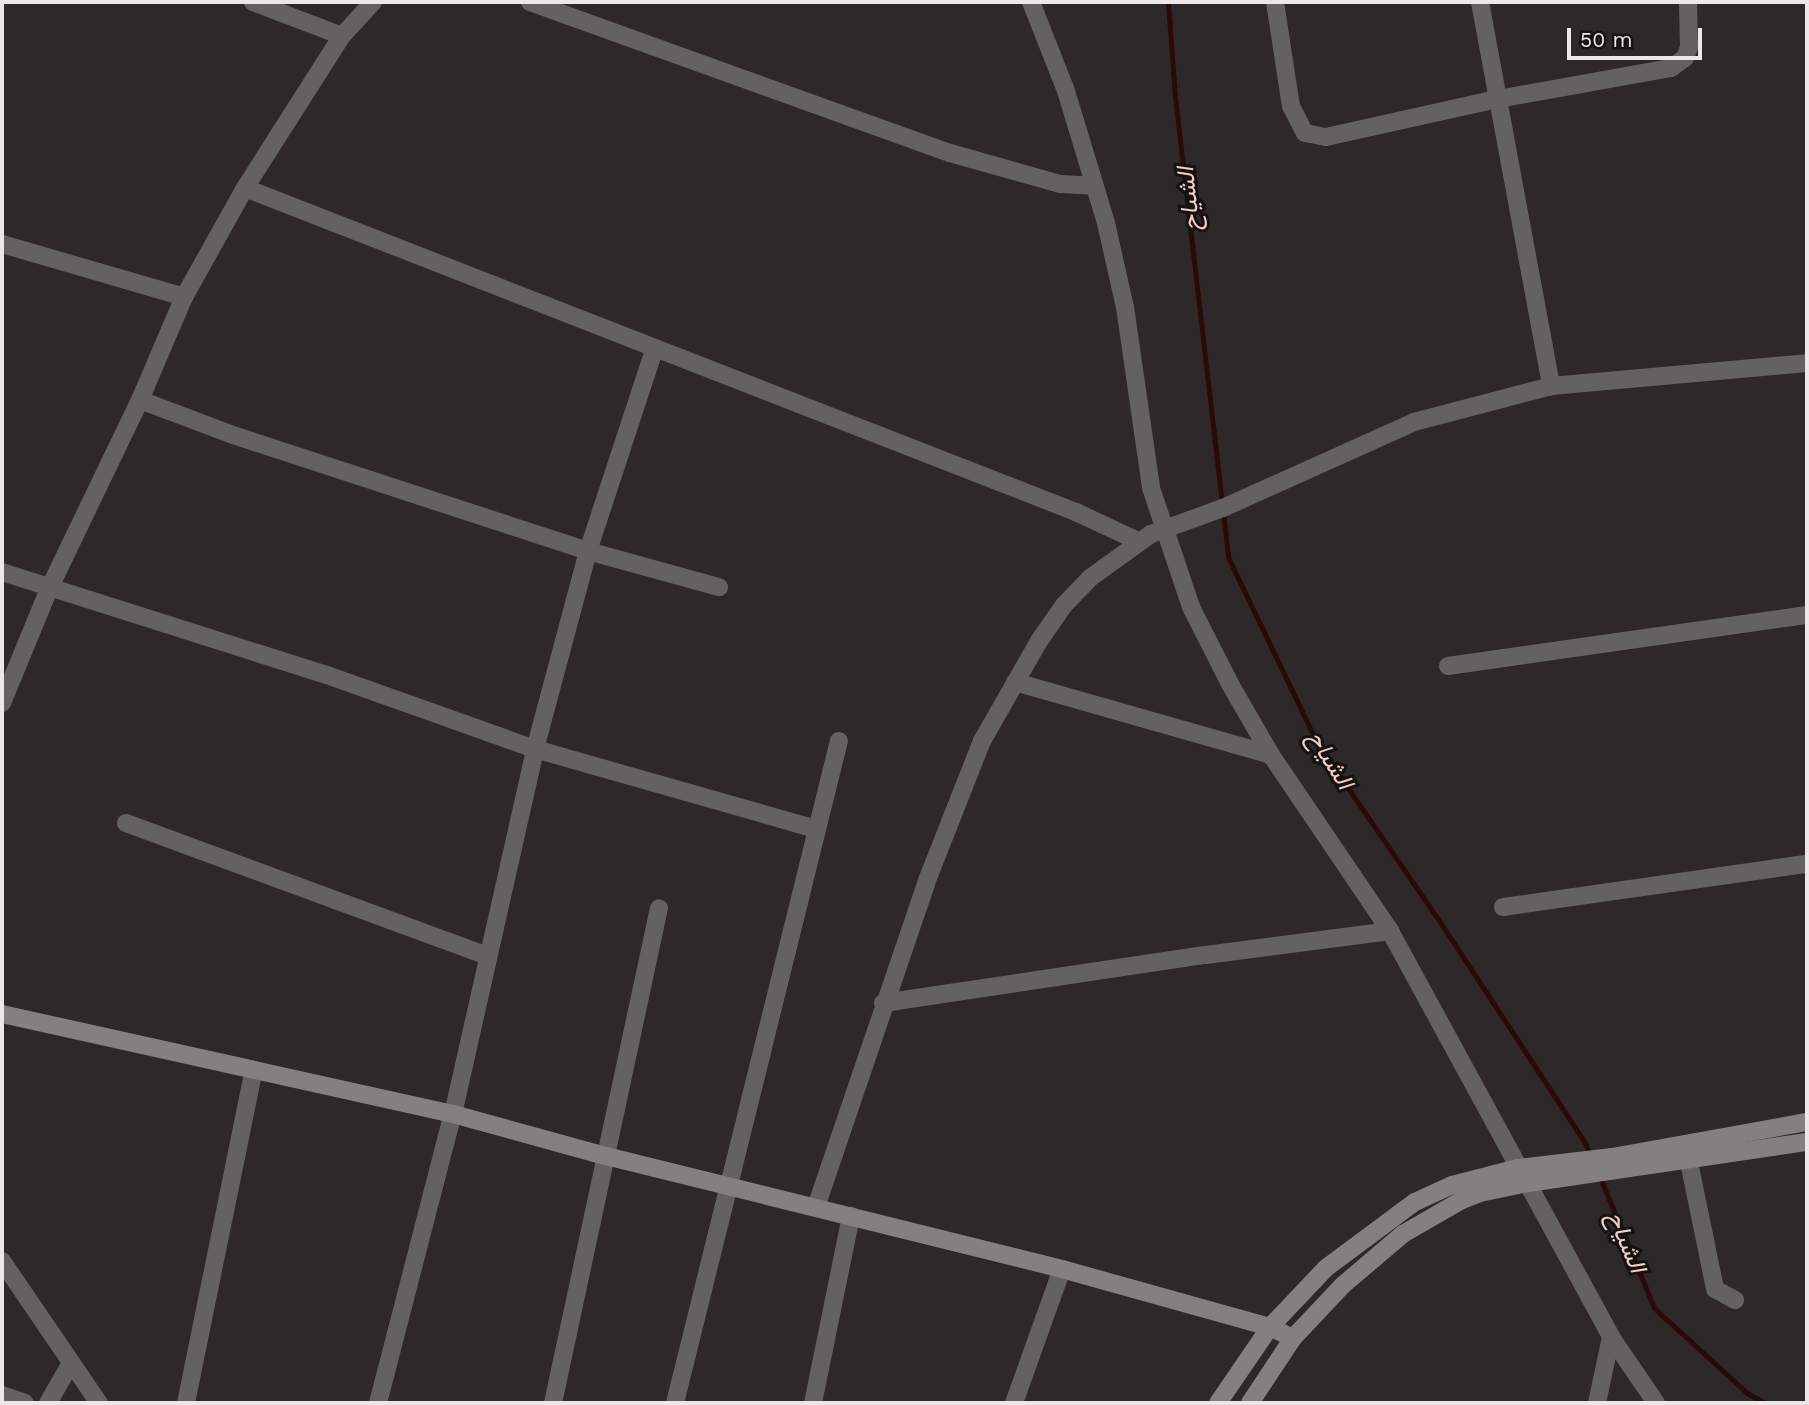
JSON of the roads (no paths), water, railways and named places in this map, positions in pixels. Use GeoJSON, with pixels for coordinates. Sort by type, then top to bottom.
{"type":"FeatureCollection","features":[{"type":"Feature","properties":{"kind":"street"},"geometry":{"type":"LineString","coordinates":[[253,2],[342,36]]}},
{"type":"Feature","properties":{"kind":"street"},"geometry":{"type":"LineString","coordinates":[[4,694],[49,589],[140,400],[184,298],[245,188],[342,36],[373,2]]}},
{"type":"Feature","properties":{"kind":"street"},"geometry":{"type":"LineString","coordinates":[[530,2],[950,153],[1060,184],[1093,186]]}},
{"type":"Feature","properties":{"kind":"street"},"geometry":{"type":"LineString","coordinates":[[1031,2],[1066,91],[1106,223],[1125,307],[1141,433],[1163,529],[1191,607],[1230,684],[1271,755],[1390,930],[1611,1337],[1656,1403]]}},
{"type":"Feature","properties":{"kind":"street"},"geometry":{"type":"LineString","coordinates":[[1275,2],[1291,106],[1305,134],[1326,137],[1498,99],[1671,68],[1685,58],[1689,47],[1688,2]]}},
{"type":"Feature","properties":{"kind":"street"},"geometry":{"type":"LineString","coordinates":[[1480,2],[1551,386]]}},
{"type":"Feature","properties":{"kind":"street"},"geometry":{"type":"LineString","coordinates":[[245,188],[654,350],[1076,512],[1138,541]]}},
{"type":"Feature","properties":{"kind":"street"},"geometry":{"type":"LineString","coordinates":[[2,244],[184,298]]}},
{"type":"Feature","properties":{"kind":"street"},"geometry":{"type":"LineString","coordinates":[[378,1403],[453,1114],[535,749],[588,551],[654,350]]}},
{"type":"Feature","properties":{"kind":"street"},"geometry":{"type":"LineString","coordinates":[[816,1207],[883,1003],[954,807],[982,741],[1015,682],[1064,606],[1090,578],[1138,541],[1163,529],[1223,508],[1414,422],[1551,386],[1807,363]]}},
{"type":"Feature","properties":{"kind":"street"},"geometry":{"type":"LineString","coordinates":[[140,400],[233,435],[588,551],[719,587]]}},
{"type":"Feature","properties":{"kind":"street"},"geometry":{"type":"LineString","coordinates":[[2,572],[327,675],[535,749],[815,830]]}},
{"type":"Feature","properties":{"kind":"street"},"geometry":{"type":"LineString","coordinates":[[1448,666],[1807,615]]}},
{"type":"Feature","properties":{"kind":"street"},"geometry":{"type":"LineString","coordinates":[[1015,682],[1271,755]]}},
{"type":"Feature","properties":{"kind":"street"},"geometry":{"type":"LineString","coordinates":[[675,1403],[727,1184],[839,741]]}},
{"type":"Feature","properties":{"kind":"street"},"geometry":{"type":"LineString","coordinates":[[126,823],[488,956]]}},
{"type":"Feature","properties":{"kind":"street"},"geometry":{"type":"LineString","coordinates":[[1503,907],[1807,864]]}},
{"type":"Feature","properties":{"kind":"street"},"geometry":{"type":"LineString","coordinates":[[553,1403],[659,908]]}},
{"type":"Feature","properties":{"kind":"street"},"geometry":{"type":"LineString","coordinates":[[883,1003],[1390,930]]}},
{"type":"Feature","properties":{"kind":"street"},"geometry":{"type":"LineString","coordinates":[[2,1014],[453,1114],[606,1156],[1062,1269],[1270,1327],[1293,1338]]}},
{"type":"Feature","properties":{"kind":"street"},"geometry":{"type":"LineString","coordinates":[[186,1403],[254,1070]]}},
{"type":"Feature","properties":{"kind":"street"},"geometry":{"type":"LineString","coordinates":[[1218,1403],[1270,1327],[1326,1268],[1415,1202],[1452,1185],[1613,1165],[1807,1122]]}},
{"type":"Feature","properties":{"kind":"street"},"geometry":{"type":"LineString","coordinates":[[1613,1165],[1689,1161],[1807,1142]]}},
{"type":"Feature","properties":{"kind":"street"},"geometry":{"type":"LineString","coordinates":[[1689,1161],[1714,1289],[1735,1300]]}},
{"type":"Feature","properties":{"kind":"street"},"geometry":{"type":"LineString","coordinates":[[1250,1403],[1293,1338],[1343,1285],[1403,1234],[1480,1193],[1523,1176]]}},
{"type":"Feature","properties":{"kind":"street"},"geometry":{"type":"LineString","coordinates":[[813,1403],[851,1216]]}},
{"type":"Feature","properties":{"kind":"street"},"geometry":{"type":"LineString","coordinates":[[2,1261],[8,1276],[99,1403]]}},
{"type":"Feature","properties":{"kind":"street"},"geometry":{"type":"LineString","coordinates":[[1014,1403],[1062,1269]]}},
{"type":"Feature","properties":{"kind":"street"},"geometry":{"type":"LineString","coordinates":[[1597,1403],[1611,1337]]}},
{"type":"Feature","properties":{"kind":"street"},"geometry":{"type":"LineString","coordinates":[[48,1403],[71,1363]]}},
{"type":"Feature","properties":{"kind":"street"},"geometry":{"type":"LineString","coordinates":[[2,1395],[25,1403]]}},
{"type":"Feature","properties":{"kind":"waterway","name":"الشياح"},"geometry":{"type":"LineString","coordinates":[[1168,2],[1175,97],[1228,557],[1317,743],[1442,925],[1584,1141],[1591,1157]]}},
{"type":"Feature","properties":{"kind":"waterway","name":"الشياح"},"geometry":{"type":"LineString","coordinates":[[1599,1175],[1654,1308],[1747,1393],[1765,1403]]}}]}
